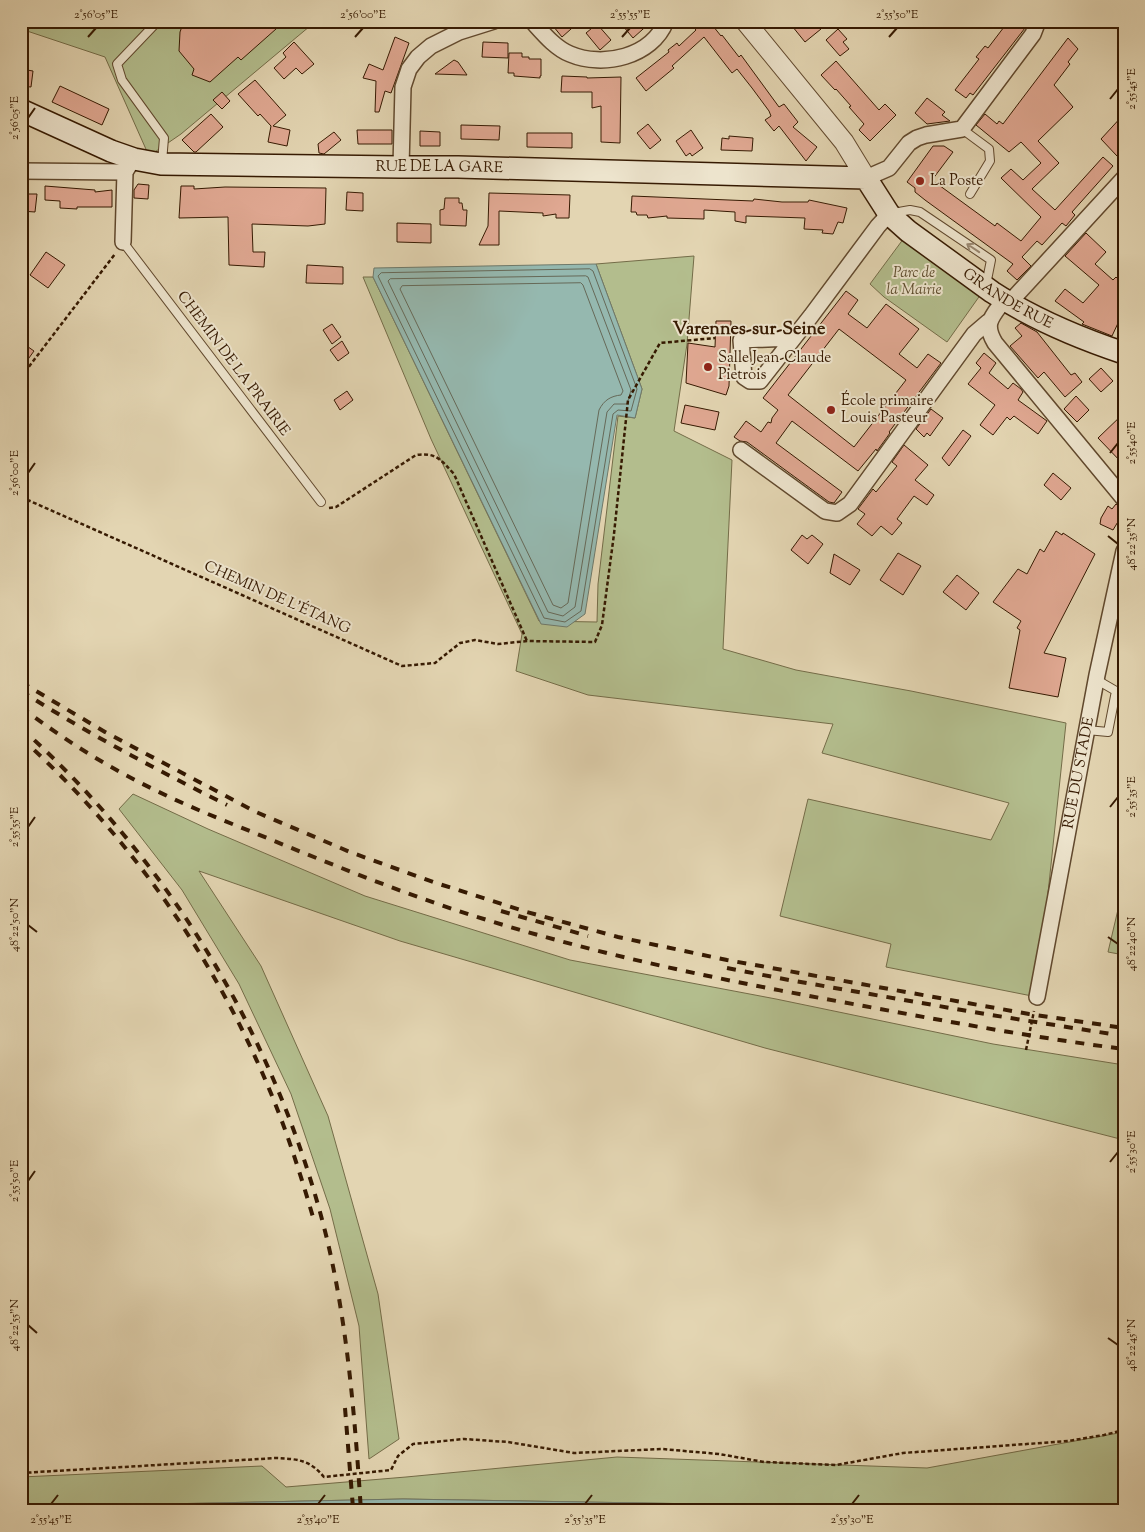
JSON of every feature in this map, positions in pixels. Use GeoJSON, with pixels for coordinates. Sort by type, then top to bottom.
{"type":"FeatureCollection","features":[{"type":"Feature","properties":{"kind":"main road","name":"RUE DE LA GARE"},"geometry":{"type":"LineString","coordinates":[[21,110],[111,151],[129,165],[458,167],[866,178]]}},
{"type":"Feature","properties":{"kind":"main road","name":"GRANDE RUE"},"geometry":{"type":"LineString","coordinates":[[866,178],[889,214],[908,231],[986,287],[1007,301],[1067,331],[1124,353]]}},
{"type":"Feature","properties":{"kind":"street"},"geometry":{"type":"LineString","coordinates":[[401,167],[403,87],[410,69],[418,57],[431,46],[459,32],[494,21]]}},
{"type":"Feature","properties":{"kind":"street"},"geometry":{"type":"LineString","coordinates":[[532,21],[551,42],[569,54],[590,60],[612,59],[633,54],[649,44],[662,32],[666,21]]}},
{"type":"Feature","properties":{"kind":"street"},"geometry":{"type":"LineString","coordinates":[[745,21],[844,142],[866,178],[889,168],[909,143],[917,138],[962,129],[1033,34],[1038,21]]}},
{"type":"Feature","properties":{"kind":"street"},"geometry":{"type":"LineString","coordinates":[[21,171],[129,165],[123,242]]}},
{"type":"Feature","properties":{"kind":"street"},"geometry":{"type":"LineString","coordinates":[[741,450],[825,511],[837,513],[850,504],[974,334],[988,322],[1124,178]]}},
{"type":"Feature","properties":{"kind":"street"},"geometry":{"type":"LineString","coordinates":[[792,338],[889,214]]}},
{"type":"Feature","properties":{"kind":"street"},"geometry":{"type":"LineString","coordinates":[[988,322],[989,334],[995,343],[1124,499]]}},
{"type":"Feature","properties":{"kind":"street","name":"RUE DU STADE"},"geometry":{"type":"LineString","coordinates":[[1037,998],[1087,730],[1124,551]]}},
{"type":"Feature","properties":{"kind":"lane"},"geometry":{"type":"LineString","coordinates":[[158,21],[117,64],[122,80],[164,138],[162,164]]}},
{"type":"Feature","properties":{"kind":"lane"},"geometry":{"type":"LineString","coordinates":[[962,129],[988,148],[990,162],[970,194]]}},
{"type":"Feature","properties":{"kind":"lane","name":"CHEMIN DE LA PRAIRIE"},"geometry":{"type":"LineString","coordinates":[[123,242],[322,502]]}},
{"type":"Feature","properties":{"kind":"lane"},"geometry":{"type":"LineString","coordinates":[[1087,730],[1108,732],[1116,691],[1097,680]]}},
{"type":"Feature","properties":{"kind":"path"},"geometry":{"type":"LineString","coordinates":[[21,377],[123,242]]}},
{"type":"Feature","properties":{"kind":"path","name":"CHEMIN DE L'ÉTANG"},"geometry":{"type":"LineString","coordinates":[[21,497],[402,666],[435,663],[460,643],[475,640],[498,644],[527,641],[595,642],[602,625],[628,400],[660,343],[715,338]]}},
{"type":"Feature","properties":{"kind":"path"},"geometry":{"type":"LineString","coordinates":[[322,502],[328,508],[336,507],[416,455],[425,453],[438,457],[454,474],[527,641]]}},
{"type":"Feature","properties":{"kind":"path"},"geometry":{"type":"LineString","coordinates":[[1026,1050],[1037,998]]}},
{"type":"Feature","properties":{"kind":"path"},"geometry":{"type":"LineString","coordinates":[[21,1473],[276,1458],[293,1459],[314,1466],[324,1477],[391,1470],[398,1456],[414,1444],[464,1439],[508,1442],[574,1453],[662,1449],[719,1454],[764,1462],[836,1464],[903,1453],[1068,1441],[1124,1430]]}},
{"type":"Feature","properties":{"kind":"green space"},"geometry":{"type":"Polygon","coordinates":[[[21,21],[316,21],[181,134],[149,156],[105,57],[21,29],[21,21]]]}},
{"type":"Feature","properties":{"kind":"green space","name":"Parc de la Mairie"},"geometry":{"type":"Polygon","coordinates":[[[904,238],[981,294],[947,342],[884,297],[870,284],[904,238]]]}},
{"type":"Feature","properties":{"kind":"green space"},"geometry":{"type":"Polygon","coordinates":[[[694,256],[687,344],[674,431],[732,460],[723,649],[796,670],[911,691],[1066,723],[1037,997],[886,967],[891,944],[780,916],[808,799],[991,840],[1009,803],[822,753],[833,724],[588,695],[516,671],[522,634],[431,439],[363,277],[373,277],[539,621],[597,622],[598,584],[618,416],[635,418],[642,389],[596,264],[694,256]]]}},
{"type":"Feature","properties":{"kind":"green space"},"geometry":{"type":"Polygon","coordinates":[[[133,794],[208,829],[365,896],[570,960],[776,999],[993,1044],[1124,1065],[1124,1140],[765,1048],[400,941],[199,871],[261,966],[328,1116],[378,1294],[399,1439],[369,1459],[359,1326],[330,1209],[291,1094],[239,984],[182,890],[119,809],[133,794]]]}},
{"type":"Feature","properties":{"kind":"green space"},"geometry":{"type":"Polygon","coordinates":[[[1124,884],[1124,955],[1108,952],[1124,884]]]}},
{"type":"Feature","properties":{"kind":"green space"},"geometry":{"type":"Polygon","coordinates":[[[1124,1432],[1124,1511],[403,1499],[21,1507],[21,1477],[262,1466],[286,1487],[617,1457],[927,1468],[1124,1432]]]}},
{"type":"Feature","properties":{"kind":"water"},"geometry":{"type":"Polygon","coordinates":[[[596,264],[642,389],[635,418],[617,415],[585,614],[567,627],[541,624],[373,277],[374,268],[596,264]]]}},
{"type":"Feature","properties":{"kind":"water"},"geometry":{"type":"Polygon","coordinates":[[[403,1499],[1120,1511],[21,1511],[21,1507],[403,1499]]]}},
{"type":"Feature","properties":{"kind":"building"},"geometry":{"type":"Polygon","coordinates":[[[184,21],[285,21],[241,60],[238,57],[210,82],[192,75],[194,69],[179,51],[180,32],[184,21]]]}},
{"type":"Feature","properties":{"kind":"building"},"geometry":{"type":"Polygon","coordinates":[[[549,21],[580,21],[562,37],[549,21]]]}},
{"type":"Feature","properties":{"kind":"building"},"geometry":{"type":"Polygon","coordinates":[[[629,21],[652,21],[633,38],[623,26],[629,21]]]}},
{"type":"Feature","properties":{"kind":"building"},"geometry":{"type":"Polygon","coordinates":[[[688,21],[709,21],[739,57],[741,55],[779,107],[784,104],[798,122],[793,127],[817,147],[806,161],[779,126],[774,131],[765,120],[771,116],[769,111],[752,88],[737,69],[732,73],[704,37],[672,66],[674,68],[646,91],[636,78],[669,52],[668,50],[677,43],[679,46],[696,30],[688,21]]]}},
{"type":"Feature","properties":{"kind":"building"},"geometry":{"type":"Polygon","coordinates":[[[788,21],[814,21],[821,29],[805,42],[788,21]]]}},
{"type":"Feature","properties":{"kind":"building"},"geometry":{"type":"Polygon","coordinates":[[[997,21],[1028,21],[1025,28],[973,95],[970,93],[966,98],[955,90],[979,59],[976,57],[985,46],[988,48],[1004,27],[997,21]]]}},
{"type":"Feature","properties":{"kind":"building"},"geometry":{"type":"Polygon","coordinates":[[[597,24],[611,40],[600,50],[586,33],[597,24]]]}},
{"type":"Feature","properties":{"kind":"building"},"geometry":{"type":"Polygon","coordinates":[[[838,29],[847,39],[843,42],[849,49],[840,56],[826,40],[838,29]]]}},
{"type":"Feature","properties":{"kind":"building"},"geometry":{"type":"Polygon","coordinates":[[[395,37],[409,43],[391,93],[385,91],[379,112],[375,112],[376,81],[363,78],[369,64],[383,70],[395,37]]]}},
{"type":"Feature","properties":{"kind":"building"},"geometry":{"type":"Polygon","coordinates":[[[1068,38],[1078,49],[1068,62],[1070,64],[1054,85],[1073,107],[1038,141],[1059,163],[1032,189],[1055,210],[1103,157],[1113,166],[1072,212],[1075,215],[1066,226],[1062,223],[1042,245],[1037,241],[1022,257],[1031,266],[1017,280],[1007,271],[1013,264],[925,200],[907,182],[933,146],[944,146],[953,152],[932,180],[995,226],[997,223],[1021,241],[1041,217],[1001,178],[1011,169],[1023,180],[1041,163],[1021,142],[1009,152],[976,125],[985,114],[997,124],[999,121],[1003,124],[1068,38]]]}},
{"type":"Feature","properties":{"kind":"building"},"geometry":{"type":"Polygon","coordinates":[[[294,42],[314,64],[302,74],[296,68],[284,79],[274,68],[286,57],[283,53],[294,42]]]}},
{"type":"Feature","properties":{"kind":"building"},"geometry":{"type":"Polygon","coordinates":[[[483,42],[508,43],[508,58],[482,57],[483,42]]]}},
{"type":"Feature","properties":{"kind":"building"},"geometry":{"type":"Polygon","coordinates":[[[509,53],[522,53],[522,57],[541,59],[540,78],[514,76],[514,73],[508,73],[509,53]]]}},
{"type":"Feature","properties":{"kind":"building"},"geometry":{"type":"Polygon","coordinates":[[[454,60],[458,62],[467,75],[435,74],[454,60]]]}},
{"type":"Feature","properties":{"kind":"building"},"geometry":{"type":"Polygon","coordinates":[[[836,61],[879,110],[885,104],[896,115],[870,141],[859,130],[864,124],[849,107],[851,106],[821,75],[836,61]]]}},
{"type":"Feature","properties":{"kind":"building"},"geometry":{"type":"Polygon","coordinates":[[[21,69],[33,71],[31,87],[21,86],[21,69]]]}},
{"type":"Feature","properties":{"kind":"building"},"geometry":{"type":"Polygon","coordinates":[[[562,76],[587,78],[621,77],[620,143],[601,142],[601,106],[592,108],[592,92],[561,92],[562,76]]]}},
{"type":"Feature","properties":{"kind":"building"},"geometry":{"type":"Polygon","coordinates":[[[255,80],[286,115],[273,126],[290,130],[287,146],[268,142],[271,126],[260,114],[258,116],[238,94],[255,80]]]}},
{"type":"Feature","properties":{"kind":"building"},"geometry":{"type":"Polygon","coordinates":[[[60,86],[109,109],[102,125],[52,102],[60,86]]]}},
{"type":"Feature","properties":{"kind":"building"},"geometry":{"type":"Polygon","coordinates":[[[222,92],[230,101],[222,109],[213,100],[222,92]]]}},
{"type":"Feature","properties":{"kind":"building"},"geometry":{"type":"Polygon","coordinates":[[[927,98],[945,112],[942,115],[950,121],[927,124],[915,113],[927,98]]]}},
{"type":"Feature","properties":{"kind":"building"},"geometry":{"type":"Polygon","coordinates":[[[211,114],[223,127],[194,152],[182,140],[211,114]]]}},
{"type":"Feature","properties":{"kind":"building"},"geometry":{"type":"Polygon","coordinates":[[[1124,114],[1124,148],[1117,156],[1101,139],[1124,114]]]}},
{"type":"Feature","properties":{"kind":"building"},"geometry":{"type":"Polygon","coordinates":[[[648,124],[661,140],[650,149],[637,133],[648,124]]]}},
{"type":"Feature","properties":{"kind":"building"},"geometry":{"type":"Polygon","coordinates":[[[461,125],[500,126],[499,140],[461,139],[461,125]]]}},
{"type":"Feature","properties":{"kind":"building"},"geometry":{"type":"Polygon","coordinates":[[[357,130],[392,130],[392,144],[358,144],[357,130]]]}},
{"type":"Feature","properties":{"kind":"building"},"geometry":{"type":"Polygon","coordinates":[[[691,130],[703,148],[692,156],[690,153],[686,156],[676,141],[691,130]]]}},
{"type":"Feature","properties":{"kind":"building"},"geometry":{"type":"Polygon","coordinates":[[[420,131],[440,132],[440,146],[420,146],[420,131]]]}},
{"type":"Feature","properties":{"kind":"building"},"geometry":{"type":"Polygon","coordinates":[[[334,132],[341,140],[324,154],[319,153],[318,144],[334,132]]]}},
{"type":"Feature","properties":{"kind":"building"},"geometry":{"type":"Polygon","coordinates":[[[527,133],[572,133],[572,148],[527,147],[527,133]]]}},
{"type":"Feature","properties":{"kind":"building"},"geometry":{"type":"Polygon","coordinates":[[[729,136],[753,138],[752,151],[721,150],[722,138],[729,139],[729,136]]]}},
{"type":"Feature","properties":{"kind":"building"},"geometry":{"type":"Polygon","coordinates":[[[138,184],[149,185],[148,199],[134,198],[134,190],[138,184]]]}},
{"type":"Feature","properties":{"kind":"building"},"geometry":{"type":"Polygon","coordinates":[[[45,186],[95,190],[95,192],[112,190],[112,207],[60,208],[60,201],[45,200],[45,186]]]}},
{"type":"Feature","properties":{"kind":"building"},"geometry":{"type":"Polygon","coordinates":[[[181,186],[194,186],[194,189],[225,187],[326,188],[325,224],[308,226],[252,224],[253,252],[265,252],[264,267],[229,265],[228,217],[179,218],[181,186]]]}},
{"type":"Feature","properties":{"kind":"building"},"geometry":{"type":"Polygon","coordinates":[[[347,192],[363,193],[363,211],[346,210],[347,192]]]}},
{"type":"Feature","properties":{"kind":"building"},"geometry":{"type":"Polygon","coordinates":[[[489,193],[570,195],[569,218],[556,218],[556,214],[543,216],[543,213],[499,211],[499,245],[479,245],[488,226],[489,193]]]}},
{"type":"Feature","properties":{"kind":"building"},"geometry":{"type":"Polygon","coordinates":[[[21,194],[37,194],[35,212],[21,211],[21,194]]]}},
{"type":"Feature","properties":{"kind":"building"},"geometry":{"type":"Polygon","coordinates":[[[632,196],[753,201],[754,199],[782,202],[808,202],[809,200],[847,208],[843,223],[838,222],[833,234],[822,233],[823,230],[804,229],[805,218],[746,216],[746,223],[735,221],[735,212],[704,210],[704,219],[667,218],[667,216],[648,218],[647,215],[637,215],[636,212],[631,212],[632,196]]]}},
{"type":"Feature","properties":{"kind":"building"},"geometry":{"type":"Polygon","coordinates":[[[445,198],[459,198],[459,203],[462,203],[463,210],[467,210],[466,226],[440,225],[440,210],[444,209],[445,198]]]}},
{"type":"Feature","properties":{"kind":"building"},"geometry":{"type":"Polygon","coordinates":[[[397,223],[431,224],[431,243],[397,242],[397,223]]]}},
{"type":"Feature","properties":{"kind":"building"},"geometry":{"type":"Polygon","coordinates":[[[1086,233],[1106,252],[1095,264],[1113,280],[1116,277],[1124,285],[1124,324],[1119,321],[1112,336],[1082,324],[1084,322],[1055,301],[1065,289],[1083,303],[1099,285],[1065,256],[1086,233]]]}},
{"type":"Feature","properties":{"kind":"building"},"geometry":{"type":"Polygon","coordinates":[[[46,252],[65,265],[48,288],[30,275],[46,252]]]}},
{"type":"Feature","properties":{"kind":"building"},"geometry":{"type":"Polygon","coordinates":[[[307,265],[343,267],[343,284],[306,283],[307,265]]]}},
{"type":"Feature","properties":{"kind":"building"},"geometry":{"type":"Polygon","coordinates":[[[846,291],[858,300],[848,314],[867,328],[886,304],[919,329],[899,354],[917,368],[928,354],[941,363],[877,451],[876,449],[858,471],[792,421],[776,443],[842,492],[834,503],[829,502],[747,442],[740,441],[734,437],[746,421],[761,432],[768,422],[771,423],[778,410],[763,398],[846,291]],[[839,329],[788,395],[854,447],[906,380],[839,329]]]}},
{"type":"Feature","properties":{"kind":"building","name":"Salle Jean-Claude Pietrois"},"geometry":{"type":"Polygon","coordinates":[[[716,321],[731,321],[729,386],[726,395],[686,383],[688,343],[715,347],[716,321]]]}},
{"type":"Feature","properties":{"kind":"building"},"geometry":{"type":"Polygon","coordinates":[[[1021,323],[1037,332],[1071,375],[1075,373],[1082,382],[1065,397],[1044,372],[1038,378],[1010,346],[1022,336],[1015,328],[1021,323]]]}},
{"type":"Feature","properties":{"kind":"building"},"geometry":{"type":"Polygon","coordinates":[[[332,324],[341,337],[332,344],[323,330],[332,324]]]}},
{"type":"Feature","properties":{"kind":"building"},"geometry":{"type":"Polygon","coordinates":[[[342,341],[349,353],[338,361],[330,350],[342,341]]]}},
{"type":"Feature","properties":{"kind":"building"},"geometry":{"type":"Polygon","coordinates":[[[21,342],[34,351],[21,369],[21,342]]]}},
{"type":"Feature","properties":{"kind":"building"},"geometry":{"type":"Polygon","coordinates":[[[984,353],[996,363],[989,373],[1008,389],[1013,383],[1021,389],[1023,392],[1018,400],[1047,421],[1038,434],[1014,416],[1010,420],[1007,417],[993,435],[980,425],[995,405],[968,384],[981,368],[976,363],[984,353]]]}},
{"type":"Feature","properties":{"kind":"building"},"geometry":{"type":"Polygon","coordinates":[[[1101,368],[1113,381],[1101,392],[1089,379],[1101,368]]]}},
{"type":"Feature","properties":{"kind":"building"},"geometry":{"type":"Polygon","coordinates":[[[347,391],[353,400],[340,410],[334,400],[347,391]]]}},
{"type":"Feature","properties":{"kind":"building"},"geometry":{"type":"Polygon","coordinates":[[[1076,396],[1089,410],[1077,422],[1064,409],[1076,396]]]}},
{"type":"Feature","properties":{"kind":"building"},"geometry":{"type":"Polygon","coordinates":[[[685,405],[719,412],[715,430],[681,423],[685,405]]]}},
{"type":"Feature","properties":{"kind":"building"},"geometry":{"type":"Polygon","coordinates":[[[931,409],[943,418],[930,436],[927,433],[924,437],[916,429],[931,409]]]}},
{"type":"Feature","properties":{"kind":"building"},"geometry":{"type":"Polygon","coordinates":[[[1124,413],[1124,465],[1098,438],[1124,413]]]}},
{"type":"Feature","properties":{"kind":"building"},"geometry":{"type":"Polygon","coordinates":[[[963,430],[971,436],[949,466],[942,458],[963,430]]]}},
{"type":"Feature","properties":{"kind":"building"},"geometry":{"type":"Polygon","coordinates":[[[904,445],[928,465],[915,480],[934,495],[927,505],[914,496],[897,519],[902,523],[892,535],[881,526],[872,536],[857,524],[865,514],[858,509],[873,489],[876,492],[897,466],[892,462],[904,445]]]}},
{"type":"Feature","properties":{"kind":"building"},"geometry":{"type":"Polygon","coordinates":[[[1053,473],[1071,488],[1061,500],[1044,485],[1053,473]]]}},
{"type":"Feature","properties":{"kind":"building"},"geometry":{"type":"Polygon","coordinates":[[[1116,504],[1122,508],[1122,515],[1113,530],[1100,524],[1101,518],[1108,506],[1112,509],[1116,504]]]}},
{"type":"Feature","properties":{"kind":"building"},"geometry":{"type":"Polygon","coordinates":[[[1056,531],[1062,535],[1063,533],[1095,554],[1044,653],[1066,658],[1058,697],[1009,688],[1020,630],[1017,628],[1021,621],[993,602],[1018,569],[1027,574],[1040,549],[1044,552],[1056,531]]]}},
{"type":"Feature","properties":{"kind":"building"},"geometry":{"type":"Polygon","coordinates":[[[802,535],[807,539],[812,535],[823,544],[808,564],[791,550],[802,535]]]}},
{"type":"Feature","properties":{"kind":"building"},"geometry":{"type":"Polygon","coordinates":[[[898,553],[921,566],[903,595],[880,580],[898,553]]]}},
{"type":"Feature","properties":{"kind":"building"},"geometry":{"type":"Polygon","coordinates":[[[834,554],[860,570],[850,585],[830,573],[834,554]]]}},
{"type":"Feature","properties":{"kind":"building"},"geometry":{"type":"Polygon","coordinates":[[[957,575],[979,593],[966,610],[943,592],[957,575]]]}},
{"type":"Feature","properties":{"kind":"railway"},"geometry":{"type":"LineString","coordinates":[[21,682],[105,732],[256,812],[350,852],[433,882],[527,912],[618,937],[727,960],[1029,1014],[1124,1028]]}},
{"type":"Feature","properties":{"kind":"railway"},"geometry":{"type":"LineString","coordinates":[[21,691],[122,751],[227,805]]}},
{"type":"Feature","properties":{"kind":"railway"},"geometry":{"type":"LineString","coordinates":[[21,707],[103,762],[171,798],[359,875],[487,920],[627,958],[721,979],[961,1024],[1124,1049]]}},
{"type":"Feature","properties":{"kind":"railway"},"geometry":{"type":"LineString","coordinates":[[21,728],[76,781],[126,837],[172,897],[213,961],[249,1027],[280,1095],[306,1166],[327,1239],[334,1273],[350,1374],[361,1511]]}},
{"type":"Feature","properties":{"kind":"railway"},"geometry":{"type":"LineString","coordinates":[[21,738],[98,815],[133,857],[196,946],[223,993],[270,1091],[283,1124],[315,1224]]}},
{"type":"Feature","properties":{"kind":"railway"},"geometry":{"type":"LineString","coordinates":[[501,911],[588,936]]}},
{"type":"Feature","properties":{"kind":"railway"},"geometry":{"type":"LineString","coordinates":[[727,968],[985,1014],[1124,1036]]}},
{"type":"Feature","properties":{"kind":"railway"},"geometry":{"type":"LineString","coordinates":[[345,1408],[353,1508]]}},
{"type":"Feature","properties":{"kind":"place","name":"La Poste"},"geometry":{"type":"Point","coordinates":[920,181]}},
{"type":"Feature","properties":{"kind":"place","name":"Salle Jean-Claude Pietrois"},"geometry":{"type":"Point","coordinates":[708,367]}},
{"type":"Feature","properties":{"kind":"place","name":"École primaire Louis Pasteur"},"geometry":{"type":"Point","coordinates":[831,410]}},
{"type":"Feature","properties":{"kind":"district","name":"Varennes-sur-Seine"},"geometry":{"type":"Point","coordinates":[749,330]}}]}
